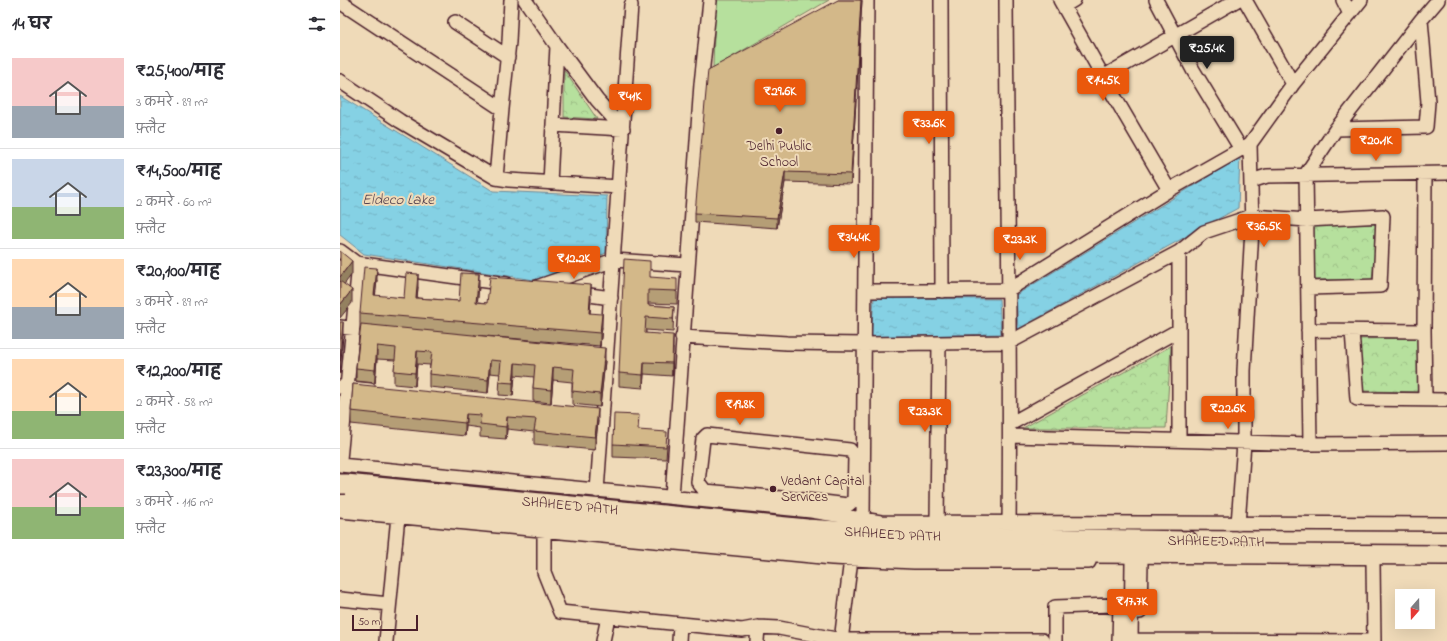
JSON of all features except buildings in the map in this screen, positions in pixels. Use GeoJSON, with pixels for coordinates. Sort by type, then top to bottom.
{"type":"FeatureCollection","features":[{"type":"Feature","properties":{"kind":"highway","name":"SHAHEED PATH"},"geometry":{"type":"LineString","coordinates":[[341,487],[799,528],[909,536],[1277,543],[1447,542]]}},
{"type":"Feature","properties":{"kind":"highway","name":"SHAHEED PATH"},"geometry":{"type":"LineString","coordinates":[[341,487],[803,543],[887,548],[1096,554],[1447,555]]}},
{"type":"Feature","properties":{"kind":"street"},"geometry":{"type":"LineString","coordinates":[[496,178],[508,57],[511,0]]}},
{"type":"Feature","properties":{"kind":"street"},"geometry":{"type":"LineString","coordinates":[[524,0],[597,100],[623,129]]}},
{"type":"Feature","properties":{"kind":"street"},"geometry":{"type":"LineString","coordinates":[[863,519],[866,291],[867,0]]}},
{"type":"Feature","properties":{"kind":"street"},"geometry":{"type":"LineString","coordinates":[[941,0],[942,291]]}},
{"type":"Feature","properties":{"kind":"street"},"geometry":{"type":"LineString","coordinates":[[1006,0],[1008,290],[1010,342],[1009,523]]}},
{"type":"Feature","properties":{"kind":"street"},"geometry":{"type":"LineString","coordinates":[[1156,0],[1193,70],[1245,146],[1251,181],[1252,216],[1244,371],[1244,443],[1238,524]]}},
{"type":"Feature","properties":{"kind":"street"},"geometry":{"type":"LineString","coordinates":[[1103,77],[1237,0]]}},
{"type":"Feature","properties":{"kind":"street"},"geometry":{"type":"LineString","coordinates":[[1246,0],[1293,84]]}},
{"type":"Feature","properties":{"kind":"street"},"geometry":{"type":"LineString","coordinates":[[1342,0],[1350,14]]}},
{"type":"Feature","properties":{"kind":"street"},"geometry":{"type":"LineString","coordinates":[[866,291],[1008,290],[1169,190],[1245,146],[1361,0]]}},
{"type":"Feature","properties":{"kind":"street"},"geometry":{"type":"LineString","coordinates":[[1310,444],[1306,174],[1336,129],[1438,0]]}},
{"type":"Feature","properties":{"kind":"street"},"geometry":{"type":"LineString","coordinates":[[672,497],[694,172],[701,84],[710,1]]}},
{"type":"Feature","properties":{"kind":"street"},"geometry":{"type":"LineString","coordinates":[[340,2],[502,109]]}},
{"type":"Feature","properties":{"kind":"street"},"geometry":{"type":"LineString","coordinates":[[1066,2],[1103,77],[1169,190]]}},
{"type":"Feature","properties":{"kind":"street"},"geometry":{"type":"LineString","coordinates":[[598,490],[631,5]]}},
{"type":"Feature","properties":{"kind":"street"},"geometry":{"type":"LineString","coordinates":[[1336,129],[1426,127],[1428,102],[1421,20]]}},
{"type":"Feature","properties":{"kind":"street"},"geometry":{"type":"LineString","coordinates":[[455,22],[508,57]]}},
{"type":"Feature","properties":{"kind":"street"},"geometry":{"type":"LineString","coordinates":[[550,183],[557,46]]}},
{"type":"Feature","properties":{"kind":"street"},"geometry":{"type":"LineString","coordinates":[[701,84],[715,76]]}},
{"type":"Feature","properties":{"kind":"street"},"geometry":{"type":"LineString","coordinates":[[340,81],[400,121],[496,178],[618,187]]}},
{"type":"Feature","properties":{"kind":"street"},"geometry":{"type":"LineString","coordinates":[[553,125],[623,129]]}},
{"type":"Feature","properties":{"kind":"street"},"geometry":{"type":"LineString","coordinates":[[694,172],[709,173]]}},
{"type":"Feature","properties":{"kind":"street"},"geometry":{"type":"LineString","coordinates":[[1251,181],[1267,176],[1306,174],[1447,173]]}},
{"type":"Feature","properties":{"kind":"street"},"geometry":{"type":"LineString","coordinates":[[1425,174],[1425,399]]}},
{"type":"Feature","properties":{"kind":"street"},"geometry":{"type":"LineString","coordinates":[[682,337],[787,343],[939,344],[1010,342],[1179,252],[1204,232],[1252,216],[1307,220],[1383,216],[1380,286],[1308,288]]}},
{"type":"Feature","properties":{"kind":"street"},"geometry":{"type":"LineString","coordinates":[[340,251],[356,263],[360,264],[611,298]]}},
{"type":"Feature","properties":{"kind":"street"},"geometry":{"type":"LineString","coordinates":[[1179,252],[1179,440]]}},
{"type":"Feature","properties":{"kind":"street"},"geometry":{"type":"LineString","coordinates":[[535,288],[614,260],[687,265]]}},
{"type":"Feature","properties":{"kind":"street"},"geometry":{"type":"LineString","coordinates":[[340,459],[346,328],[360,264]]}},
{"type":"Feature","properties":{"kind":"street"},"geometry":{"type":"LineString","coordinates":[[346,328],[385,332]]}},
{"type":"Feature","properties":{"kind":"street"},"geometry":{"type":"LineString","coordinates":[[1010,430],[1179,330]]}},
{"type":"Feature","properties":{"kind":"street"},"geometry":{"type":"LineString","coordinates":[[1308,330],[1424,331]]}},
{"type":"Feature","properties":{"kind":"street"},"geometry":{"type":"LineString","coordinates":[[1352,330],[1357,399],[1447,400]]}},
{"type":"Feature","properties":{"kind":"street"},"geometry":{"type":"LineString","coordinates":[[937,522],[939,344]]}},
{"type":"Feature","properties":{"kind":"street"},"geometry":{"type":"LineString","coordinates":[[591,354],[607,355]]}},
{"type":"Feature","properties":{"kind":"street"},"geometry":{"type":"LineString","coordinates":[[344,387],[386,392]]}},
{"type":"Feature","properties":{"kind":"street"},"geometry":{"type":"LineString","coordinates":[[587,411],[603,413]]}},
{"type":"Feature","properties":{"kind":"street"},"geometry":{"type":"LineString","coordinates":[[1010,430],[1244,443],[1447,444]]}},
{"type":"Feature","properties":{"kind":"street"},"geometry":{"type":"LineString","coordinates":[[341,487],[598,490],[672,497],[749,500],[815,506],[848,505],[854,500],[855,457],[850,450],[707,435],[702,439],[698,482],[705,491],[749,500]]}},
{"type":"Feature","properties":{"kind":"street"},"geometry":{"type":"LineString","coordinates":[[341,487],[398,516],[851,559],[914,562],[1447,563]]}},
{"type":"Feature","properties":{"kind":"street"},"geometry":{"type":"LineString","coordinates":[[815,506],[863,519],[881,522],[1447,524]]}},
{"type":"Feature","properties":{"kind":"street"},"geometry":{"type":"LineString","coordinates":[[386,641],[398,516]]}},
{"type":"Feature","properties":{"kind":"street"},"geometry":{"type":"LineString","coordinates":[[544,530],[544,572],[560,612],[742,630],[758,627],[779,628],[841,641],[1042,641]]}},
{"type":"Feature","properties":{"kind":"street"},"geometry":{"type":"LineString","coordinates":[[841,641],[851,559]]}},
{"type":"Feature","properties":{"kind":"street"},"geometry":{"type":"LineString","coordinates":[[1136,562],[1130,604],[1132,641],[1370,641]]}},
{"type":"Feature","properties":{"kind":"street"},"geometry":{"type":"LineString","coordinates":[[1373,563],[1374,641]]}},
{"type":"Feature","properties":{"kind":"street"},"geometry":{"type":"LineString","coordinates":[[340,599],[389,604]]}},
{"type":"Feature","properties":{"kind":"street"},"geometry":{"type":"LineString","coordinates":[[1055,641],[1055,606],[1130,604]]}},
{"type":"Feature","properties":{"kind":"street"},"geometry":{"type":"LineString","coordinates":[[603,641],[608,617]]}},
{"type":"Feature","properties":{"kind":"street"},"geometry":{"type":"LineString","coordinates":[[679,641],[680,624]]}},
{"type":"Feature","properties":{"kind":"street"},"geometry":{"type":"LineString","coordinates":[[757,641],[758,627]]}},
{"type":"Feature","properties":{"kind":"green space"},"geometry":{"type":"Polygon","coordinates":[[[715,0],[829,0],[713,68],[715,0]]]}},
{"type":"Feature","properties":{"kind":"green space"},"geometry":{"type":"Polygon","coordinates":[[[564,70],[597,119],[564,117],[564,70]]]}},
{"type":"Feature","properties":{"kind":"green space"},"geometry":{"type":"Polygon","coordinates":[[[1378,224],[1372,280],[1314,280],[1307,225],[1378,224]]]}},
{"type":"Feature","properties":{"kind":"green space"},"geometry":{"type":"Polygon","coordinates":[[[1418,338],[1424,392],[1363,391],[1359,339],[1418,338]]]}},
{"type":"Feature","properties":{"kind":"green space"},"geometry":{"type":"Polygon","coordinates":[[[1171,346],[1166,428],[1023,428],[1171,346]]]}},
{"type":"Feature","properties":{"kind":"water","name":"Eldeco Lake"},"geometry":{"type":"Polygon","coordinates":[[[340,96],[493,191],[607,196],[606,253],[568,269],[534,280],[364,254],[340,235],[340,96]]]}},
{"type":"Feature","properties":{"kind":"water"},"geometry":{"type":"Polygon","coordinates":[[[1240,157],[1238,208],[1018,329],[1016,295],[1240,157]]]}},
{"type":"Feature","properties":{"kind":"water"},"geometry":{"type":"Polygon","coordinates":[[[874,298],[999,299],[1001,334],[871,337],[874,298]]]}},
{"type":"Feature","properties":{"kind":"place","name":"Delhi Public School"},"geometry":{"type":"Point","coordinates":[779,131]}},
{"type":"Feature","properties":{"kind":"place","name":"Vedant Capital Services"},"geometry":{"type":"Point","coordinates":[773,489]}}]}
